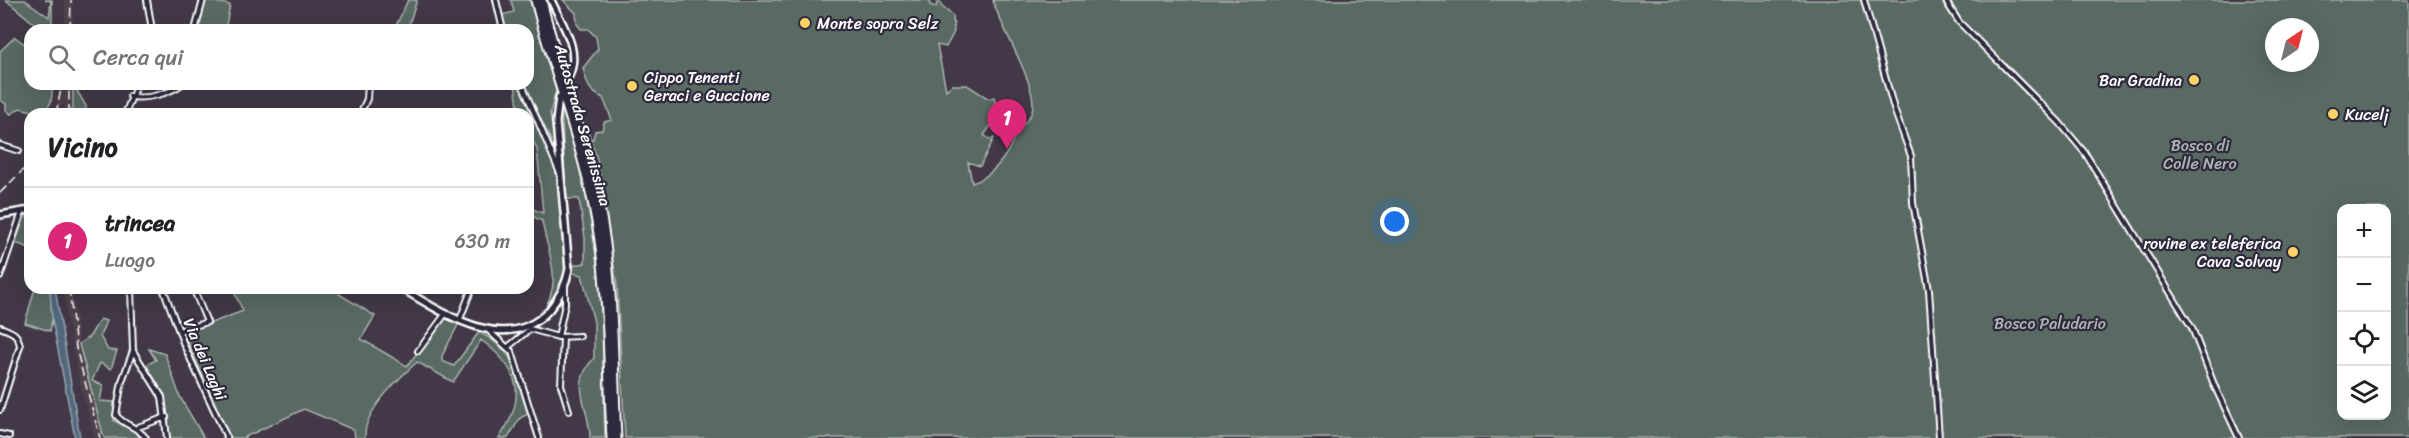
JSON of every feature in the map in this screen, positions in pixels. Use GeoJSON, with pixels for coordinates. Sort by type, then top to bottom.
{"type":"FeatureCollection","features":[{"type":"Feature","properties":{"kind":"highway","name":"Autostrada Serenissima"},"geometry":{"type":"LineString","coordinates":[[535,0],[582,161],[596,221],[606,308],[610,438]]}},
{"type":"Feature","properties":{"kind":"highway","name":"Autostrada Serenissima"},"geometry":{"type":"LineString","coordinates":[[542,0],[589,159],[602,219],[613,307],[617,438]]}},
{"type":"Feature","properties":{"kind":"street"},"geometry":{"type":"LineString","coordinates":[[147,0],[151,24]]}},
{"type":"Feature","properties":{"kind":"street"},"geometry":{"type":"LineString","coordinates":[[196,24],[202,0]]}},
{"type":"Feature","properties":{"kind":"street"},"geometry":{"type":"LineString","coordinates":[[495,0],[501,24]]}},
{"type":"Feature","properties":{"kind":"street"},"geometry":{"type":"LineString","coordinates":[[552,0],[571,42],[574,62],[568,76]]}},
{"type":"Feature","properties":{"kind":"street"},"geometry":{"type":"LineString","coordinates":[[1864,0],[1885,68],[1894,109],[1911,156],[1913,203],[1929,290],[1939,438]]}},
{"type":"Feature","properties":{"kind":"street"},"geometry":{"type":"LineString","coordinates":[[1945,0],[1959,22],[2074,138],[2090,160],[2192,328],[2240,438]]}},
{"type":"Feature","properties":{"kind":"street"},"geometry":{"type":"LineString","coordinates":[[127,108],[134,90]]}},
{"type":"Feature","properties":{"kind":"street"},"geometry":{"type":"LineString","coordinates":[[130,96],[141,98],[164,90]]}},
{"type":"Feature","properties":{"kind":"street"},"geometry":{"type":"LineString","coordinates":[[363,108],[368,90]]}},
{"type":"Feature","properties":{"kind":"street"},"geometry":{"type":"LineString","coordinates":[[525,90],[533,108]]}},
{"type":"Feature","properties":{"kind":"street"},"geometry":{"type":"LineString","coordinates":[[489,331],[511,331],[537,321],[553,305],[565,284],[569,269],[555,112],[559,97]]}},
{"type":"Feature","properties":{"kind":"street"},"geometry":{"type":"LineString","coordinates":[[534,111],[562,175]]}},
{"type":"Feature","properties":{"kind":"street"},"geometry":{"type":"LineString","coordinates":[[0,145],[20,151]]}},
{"type":"Feature","properties":{"kind":"street"},"geometry":{"type":"LineString","coordinates":[[2,216],[22,212]]}},
{"type":"Feature","properties":{"kind":"street"},"geometry":{"type":"LineString","coordinates":[[0,277],[22,212]]}},
{"type":"Feature","properties":{"kind":"street"},"geometry":{"type":"LineString","coordinates":[[565,284],[565,304],[560,337],[561,385],[569,411]]}},
{"type":"Feature","properties":{"kind":"street"},"geometry":{"type":"LineString","coordinates":[[131,294],[133,351],[122,381],[116,415],[120,420],[138,427],[146,438]]}},
{"type":"Feature","properties":{"kind":"street","name":"Via dei Laghi"},"geometry":{"type":"LineString","coordinates":[[165,294],[179,331],[227,438]]}},
{"type":"Feature","properties":{"kind":"street"},"geometry":{"type":"LineString","coordinates":[[179,331],[207,322],[195,294]]}},
{"type":"Feature","properties":{"kind":"street"},"geometry":{"type":"LineString","coordinates":[[412,294],[460,319],[489,331],[508,347],[515,360],[539,438]]}},
{"type":"Feature","properties":{"kind":"street"},"geometry":{"type":"LineString","coordinates":[[460,319],[470,294]]}},
{"type":"Feature","properties":{"kind":"street"},"geometry":{"type":"LineString","coordinates":[[418,351],[447,312]]}},
{"type":"Feature","properties":{"kind":"street"},"geometry":{"type":"LineString","coordinates":[[0,327],[14,332],[19,337],[20,346],[0,410]]}},
{"type":"Feature","properties":{"kind":"street"},"geometry":{"type":"LineString","coordinates":[[508,347],[530,329],[560,337],[580,336]]}},
{"type":"Feature","properties":{"kind":"street"},"geometry":{"type":"LineString","coordinates":[[133,351],[162,397],[167,438]]}},
{"type":"Feature","properties":{"kind":"street"},"geometry":{"type":"LineString","coordinates":[[138,427],[166,417]]}},
{"type":"Feature","properties":{"kind":"street"},"geometry":{"type":"LineString","coordinates":[[0,434],[9,436]]}},
{"type":"Feature","properties":{"kind":"shaded area"},"geometry":{"type":"Polygon","coordinates":[[[65,0],[73,0],[72,24],[65,24],[65,0]]]}},
{"type":"Feature","properties":{"kind":"shaded area"},"geometry":{"type":"Polygon","coordinates":[[[60,90],[73,90],[73,108],[64,108],[64,105],[61,105],[60,108],[55,108],[60,90]]]}},
{"type":"Feature","properties":{"kind":"shaded area"},"geometry":{"type":"Polygon","coordinates":[[[64,294],[73,294],[79,344],[104,438],[95,438],[82,392],[66,314],[64,294]]]}},
{"type":"Feature","properties":{"kind":"green space"},"geometry":{"type":"Polygon","coordinates":[[[6,0],[25,0],[49,17],[51,1],[45,0],[52,0],[52,24],[35,24],[6,0]]]}},
{"type":"Feature","properties":{"kind":"green space"},"geometry":{"type":"Polygon","coordinates":[[[205,0],[230,5],[226,24],[200,24],[205,0]]]}},
{"type":"Feature","properties":{"kind":"green space"},"geometry":{"type":"Polygon","coordinates":[[[408,0],[417,0],[409,24],[397,24],[408,0]]]}},
{"type":"Feature","properties":{"kind":"green space"},"geometry":{"type":"Polygon","coordinates":[[[511,0],[530,0],[556,91],[550,113],[557,162],[550,138],[527,90],[534,90],[534,24],[504,24],[502,15],[514,12],[511,0]]]}},
{"type":"Feature","properties":{"kind":"green space"},"geometry":{"type":"Polygon","coordinates":[[[563,0],[929,0],[930,5],[936,7],[937,3],[941,3],[941,6],[953,16],[954,32],[946,47],[937,45],[946,90],[952,85],[967,85],[989,99],[994,97],[998,116],[984,135],[989,139],[994,138],[980,166],[968,162],[972,183],[985,177],[1002,160],[1017,132],[1031,114],[1033,104],[1026,75],[993,0],[2409,0],[2409,438],[625,438],[617,285],[597,159],[586,128],[593,139],[595,131],[602,130],[604,122],[612,120],[603,98],[591,90],[583,68],[598,49],[596,37],[588,29],[581,29],[577,24],[576,13],[563,0]]]}},
{"type":"Feature","properties":{"kind":"green space"},"geometry":{"type":"Polygon","coordinates":[[[15,37],[24,44],[24,90],[52,90],[51,102],[48,108],[20,108],[11,114],[6,110],[6,104],[0,100],[0,51],[15,37]]]}},
{"type":"Feature","properties":{"kind":"green space"},"geometry":{"type":"Polygon","coordinates":[[[73,90],[77,90],[86,108],[73,108],[73,90]]]}},
{"type":"Feature","properties":{"kind":"green space"},"geometry":{"type":"Polygon","coordinates":[[[516,90],[523,90],[531,108],[518,108],[516,90]]]}},
{"type":"Feature","properties":{"kind":"green space"},"geometry":{"type":"Polygon","coordinates":[[[561,100],[586,195],[598,267],[605,438],[590,438],[582,396],[582,378],[594,358],[594,322],[582,275],[572,273],[574,265],[585,263],[585,238],[579,199],[566,199],[561,100]]]}},
{"type":"Feature","properties":{"kind":"green space"},"geometry":{"type":"Polygon","coordinates":[[[534,114],[549,147],[560,185],[565,277],[557,295],[541,315],[552,291],[553,269],[542,221],[534,217],[534,209],[543,213],[537,149],[534,143],[534,114]]]}},
{"type":"Feature","properties":{"kind":"green space"},"geometry":{"type":"Polygon","coordinates":[[[24,219],[24,246],[15,243],[24,219]]]}},
{"type":"Feature","properties":{"kind":"green space"},"geometry":{"type":"Polygon","coordinates":[[[33,294],[50,294],[52,319],[50,331],[25,323],[33,294]]]}},
{"type":"Feature","properties":{"kind":"green space"},"geometry":{"type":"Polygon","coordinates":[[[235,294],[339,294],[375,316],[361,339],[407,366],[447,315],[460,321],[442,356],[442,361],[454,366],[479,332],[493,340],[502,348],[514,366],[528,414],[520,418],[508,438],[499,438],[514,410],[516,385],[505,362],[481,340],[453,382],[417,362],[392,386],[375,407],[369,418],[365,438],[355,438],[354,430],[304,409],[243,438],[230,438],[185,335],[187,332],[243,311],[235,294]]]}},
{"type":"Feature","properties":{"kind":"green space"},"geometry":{"type":"Polygon","coordinates":[[[100,319],[106,321],[100,336],[108,350],[117,351],[111,369],[100,363],[92,381],[103,385],[100,401],[114,402],[114,421],[135,430],[140,438],[104,438],[79,344],[90,336],[100,319]]]}},
{"type":"Feature","properties":{"kind":"green space"},"geometry":{"type":"Polygon","coordinates":[[[149,349],[165,354],[180,397],[204,438],[170,438],[164,394],[146,365],[156,360],[149,349]]]}},
{"type":"Feature","properties":{"kind":"water"},"geometry":{"type":"Polygon","coordinates":[[[50,294],[56,294],[80,438],[75,438],[52,319],[50,294]]]}},
{"type":"Feature","properties":{"kind":"railway"},"geometry":{"type":"LineString","coordinates":[[70,24],[71,0]]}},
{"type":"Feature","properties":{"kind":"railway"},"geometry":{"type":"LineString","coordinates":[[57,108],[61,90]]}},
{"type":"Feature","properties":{"kind":"railway"},"geometry":{"type":"LineString","coordinates":[[69,90],[69,108]]}},
{"type":"Feature","properties":{"kind":"railway"},"geometry":{"type":"LineString","coordinates":[[0,193],[24,169]]}},
{"type":"Feature","properties":{"kind":"railway"},"geometry":{"type":"LineString","coordinates":[[70,294],[76,348],[100,438]]}},
{"type":"Feature","properties":{"kind":"place","name":"Monte sopra Selz"},"geometry":{"type":"Point","coordinates":[805,23]}},
{"type":"Feature","properties":{"kind":"place","name":"Bar Gradina"},"geometry":{"type":"Point","coordinates":[2194,80]}},
{"type":"Feature","properties":{"kind":"place","name":"Cippo Tenenti Geraci e Guccione"},"geometry":{"type":"Point","coordinates":[632,86]}},
{"type":"Feature","properties":{"kind":"place","name":"Kucelj"},"geometry":{"type":"Point","coordinates":[2333,114]}},
{"type":"Feature","properties":{"kind":"place","name":"trincea"},"geometry":{"type":"Point","coordinates":[1007,149]}},
{"type":"Feature","properties":{"kind":"place","name":"rovine ex teleferica Cava Solvay"},"geometry":{"type":"Point","coordinates":[2293,252]}},
{"type":"Feature","properties":{"kind":"park label","name":"Bosco di Colle Nero"},"geometry":{"type":"Point","coordinates":[2200,154]}},
{"type":"Feature","properties":{"kind":"park label","name":"Bosco Paludario"},"geometry":{"type":"Point","coordinates":[2050,323]}}]}
